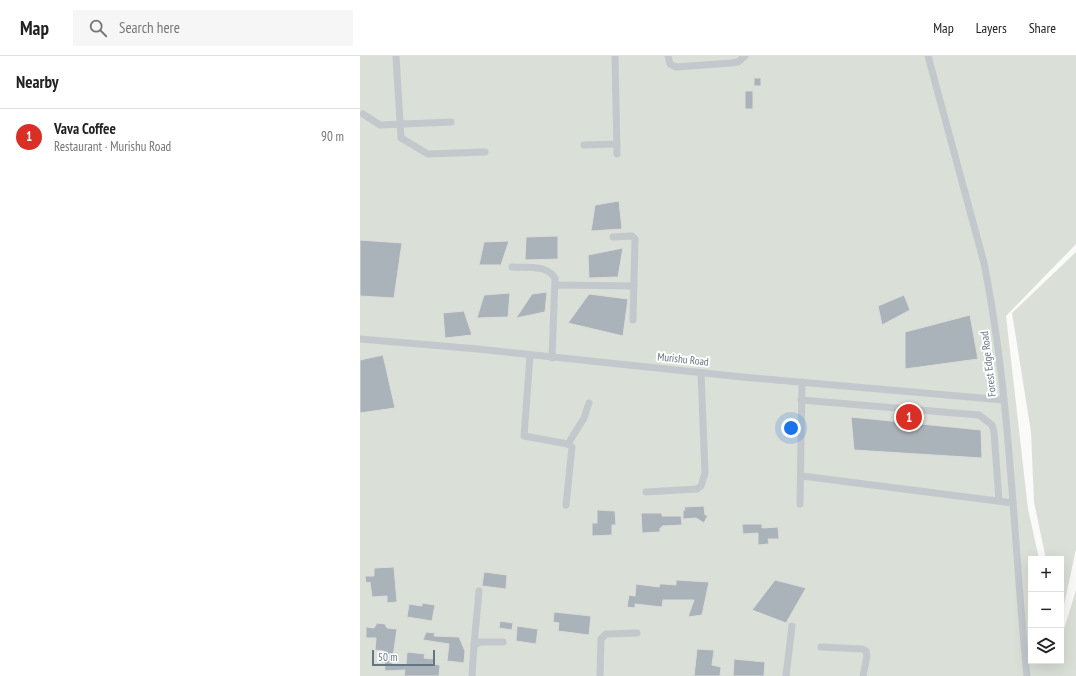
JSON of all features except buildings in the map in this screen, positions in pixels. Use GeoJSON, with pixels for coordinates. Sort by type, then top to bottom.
{"type":"FeatureCollection","features":[{"type":"Feature","properties":{"kind":"street"},"geometry":{"type":"LineString","coordinates":[[396,56],[399,125],[401,138],[428,154],[485,152]]}},
{"type":"Feature","properties":{"kind":"street"},"geometry":{"type":"LineString","coordinates":[[615,56],[617,154]]}},
{"type":"Feature","properties":{"kind":"street"},"geometry":{"type":"LineString","coordinates":[[668,56],[670,64],[676,68],[738,62],[745,56]]}},
{"type":"Feature","properties":{"kind":"street","name":"Forest Edge Road"},"geometry":{"type":"LineString","coordinates":[[928,56],[984,263],[991,297],[1004,400],[1027,676]]}},
{"type":"Feature","properties":{"kind":"street"},"geometry":{"type":"LineString","coordinates":[[363,114],[380,125],[451,122]]}},
{"type":"Feature","properties":{"kind":"street"},"geometry":{"type":"LineString","coordinates":[[584,145],[617,144]]}},
{"type":"Feature","properties":{"kind":"street"},"geometry":{"type":"LineString","coordinates":[[613,237],[632,236],[635,238],[633,320]]}},
{"type":"Feature","properties":{"kind":"street"},"geometry":{"type":"LineString","coordinates":[[512,267],[546,269],[551,272],[556,285],[552,358]]}},
{"type":"Feature","properties":{"kind":"street"},"geometry":{"type":"LineString","coordinates":[[556,285],[634,286]]}},
{"type":"Feature","properties":{"kind":"street","name":"Murishu Road"},"geometry":{"type":"LineString","coordinates":[[360,339],[1004,400]]}},
{"type":"Feature","properties":{"kind":"street"},"geometry":{"type":"LineString","coordinates":[[530,356],[524,436],[568,444],[572,447],[566,505]]}},
{"type":"Feature","properties":{"kind":"street"},"geometry":{"type":"LineString","coordinates":[[646,492],[698,489],[701,486],[704,473],[701,372]]}},
{"type":"Feature","properties":{"kind":"street"},"geometry":{"type":"LineString","coordinates":[[800,504],[802,476],[802,382]]}},
{"type":"Feature","properties":{"kind":"street"},"geometry":{"type":"LineString","coordinates":[[801,400],[979,415],[992,424],[994,432],[999,501]]}},
{"type":"Feature","properties":{"kind":"street"},"geometry":{"type":"LineString","coordinates":[[568,444],[584,418],[590,403]]}},
{"type":"Feature","properties":{"kind":"street"},"geometry":{"type":"LineString","coordinates":[[802,476],[1012,503]]}},
{"type":"Feature","properties":{"kind":"street"},"geometry":{"type":"LineString","coordinates":[[472,676],[479,591]]}},
{"type":"Feature","properties":{"kind":"street"},"geometry":{"type":"LineString","coordinates":[[786,676],[792,626]]}},
{"type":"Feature","properties":{"kind":"street"},"geometry":{"type":"LineString","coordinates":[[600,676],[602,639],[606,634],[637,633]]}},
{"type":"Feature","properties":{"kind":"street"},"geometry":{"type":"LineString","coordinates":[[474,644],[480,642],[503,642]]}},
{"type":"Feature","properties":{"kind":"street"},"geometry":{"type":"LineString","coordinates":[[821,647],[862,649],[866,651],[867,656],[863,676]]}},
{"type":"Feature","properties":{"kind":"shaded area"},"geometry":{"type":"Polygon","coordinates":[[[360,56],[1076,56],[1076,244],[1006,316],[1028,509],[1038,556],[1028,556],[1028,664],[1064,664],[1064,629],[1076,590],[1076,676],[360,676],[360,56]]]}},
{"type":"Feature","properties":{"kind":"shaded area"},"geometry":{"type":"Polygon","coordinates":[[[1076,252],[1076,549],[1064,605],[1064,556],[1045,556],[1034,502],[1031,432],[1012,313],[1076,252]]]}},
{"type":"Feature","properties":{"kind":"place","name":"Vava Coffee"},"geometry":{"type":"Point","coordinates":[909,417]}}]}
